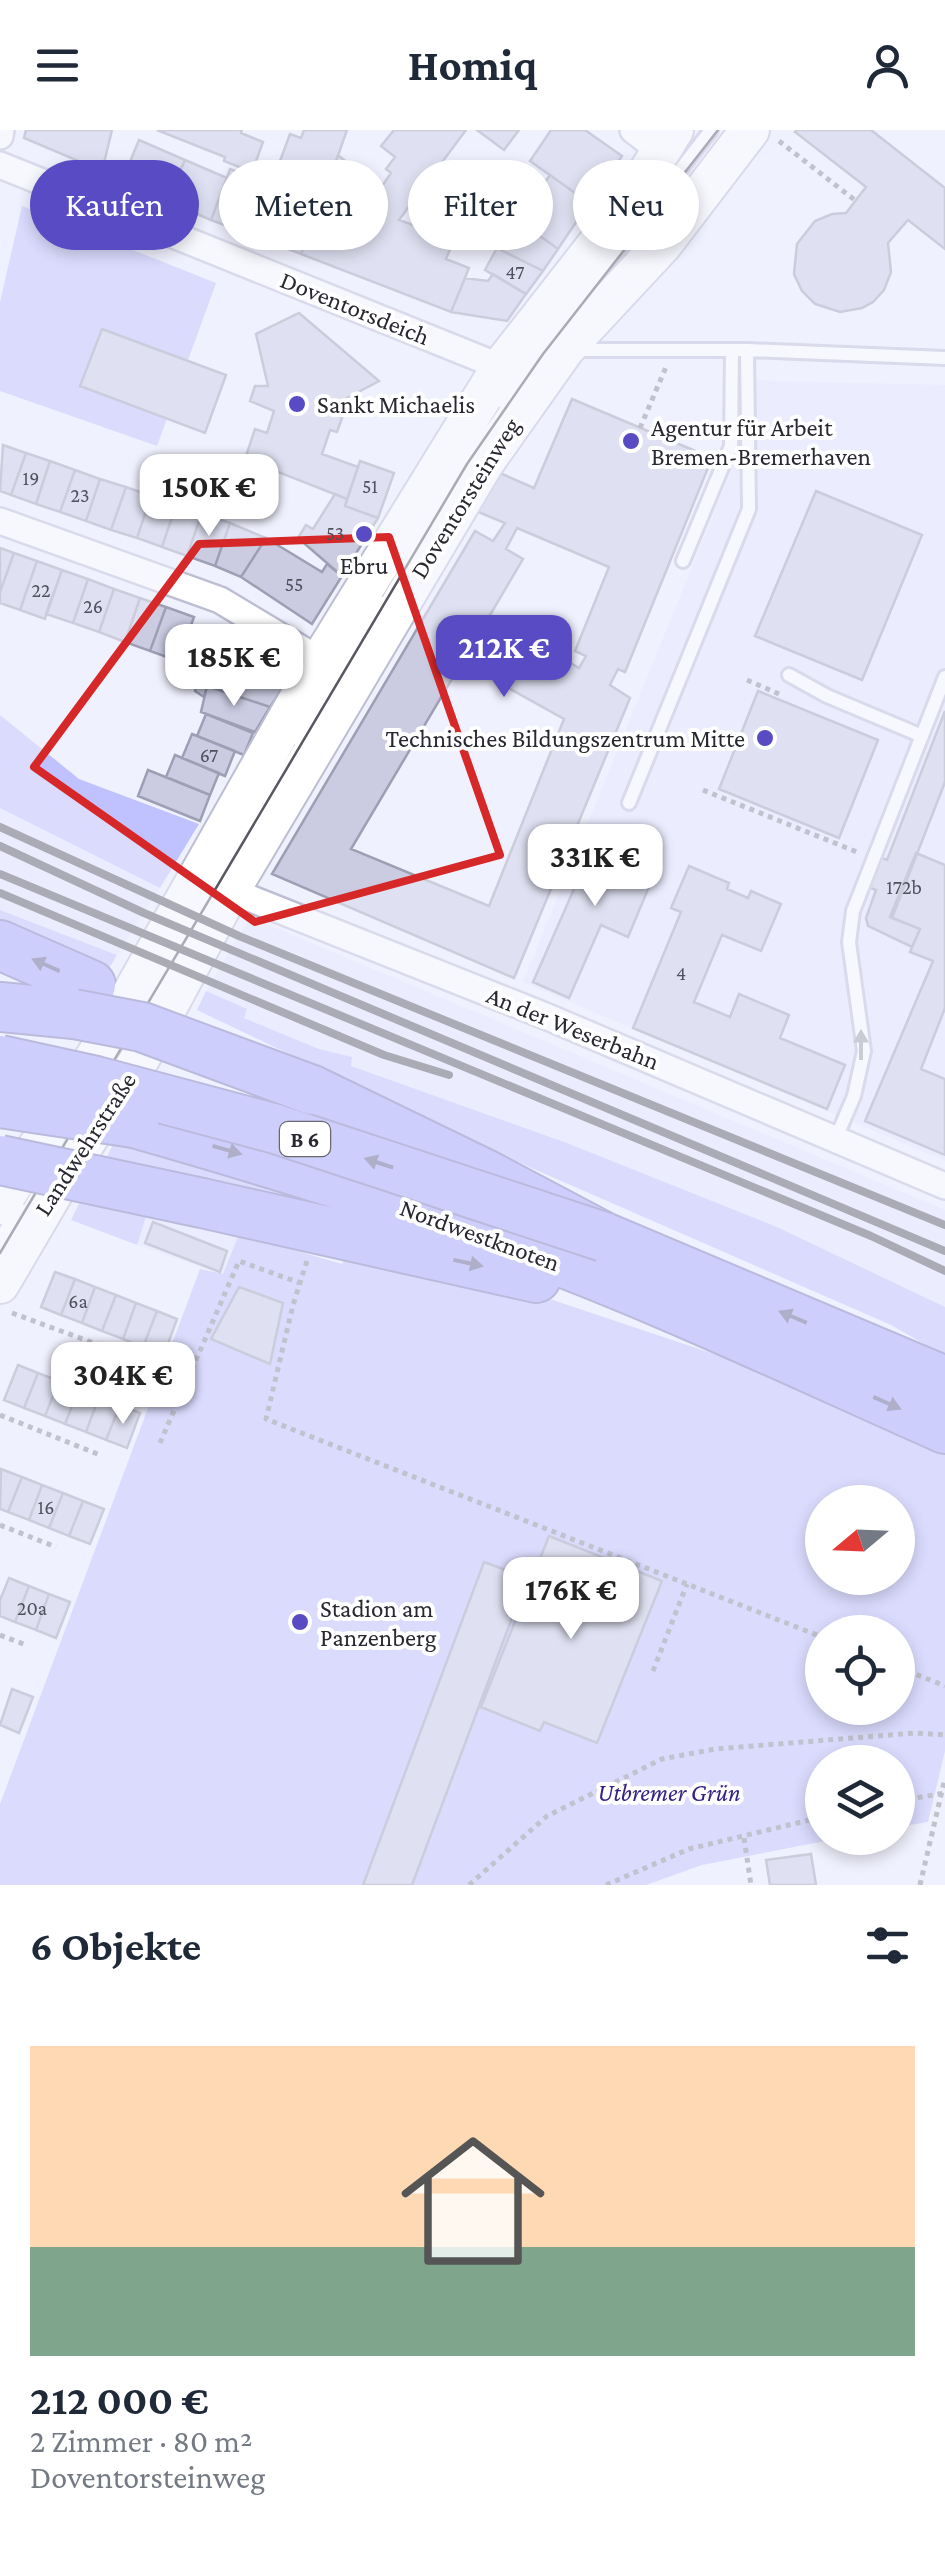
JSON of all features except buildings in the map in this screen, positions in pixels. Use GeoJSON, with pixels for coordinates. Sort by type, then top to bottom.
{"type":"FeatureCollection","features":[{"type":"Feature","properties":{"kind":"highway"},"geometry":{"type":"LineString","coordinates":[[0,944],[89,1015]]}},
{"type":"Feature","properties":{"kind":"highway"},"geometry":{"type":"LineString","coordinates":[[0,1007],[89,1015],[312,1090],[604,1237]]}},
{"type":"Feature","properties":{"kind":"highway","name":"Nordwestknoten"},"geometry":{"type":"LineString","coordinates":[[0,1060],[96,1081],[276,1130],[604,1237],[945,1381]]}},
{"type":"Feature","properties":{"kind":"highway","name":"Nordwestknoten"},"geometry":{"type":"LineString","coordinates":[[0,1084],[78,1102],[474,1230],[670,1308],[945,1428]]}},
{"type":"Feature","properties":{"kind":"highway"},"geometry":{"type":"LineString","coordinates":[[0,1103],[134,1123]]}},
{"type":"Feature","properties":{"kind":"highway"},"geometry":{"type":"LineString","coordinates":[[0,1160],[670,1308]]}},
{"type":"Feature","properties":{"kind":"street","name":"Doventorsteinweg"},"geometry":{"type":"LineString","coordinates":[[140,1057],[215,879],[338,670],[484,462],[534,366],[662,245],[760,132]]}},
{"type":"Feature","properties":{"kind":"street","name":"Doventorsteinweg"},"geometry":{"type":"LineString","coordinates":[[534,366],[534,323],[561,295],[626,207],[655,137]]}},
{"type":"Feature","properties":{"kind":"street","name":"Doventorsdeich"},"geometry":{"type":"LineString","coordinates":[[0,165],[534,366]]}},
{"type":"Feature","properties":{"kind":"street"},"geometry":{"type":"LineString","coordinates":[[0,521],[220,600],[338,670]]}},
{"type":"Feature","properties":{"kind":"street","name":"Doventorsteinweg"},"geometry":{"type":"LineString","coordinates":[[89,1015],[215,879]]}},
{"type":"Feature","properties":{"kind":"street","name":"An der Weserbahn"},"geometry":{"type":"LineString","coordinates":[[215,879],[945,1186]]}},
{"type":"Feature","properties":{"kind":"street","name":"Landwehrstraße"},"geometry":{"type":"LineString","coordinates":[[0,1204],[89,1015]]}},
{"type":"Feature","properties":{"kind":"street","name":"Landwehrstraße"},"geometry":{"type":"LineString","coordinates":[[2,1261],[140,1057]]}},
{"type":"Feature","properties":{"kind":"lane"},"geometry":{"type":"LineString","coordinates":[[489,419],[534,366],[711,130]]}},
{"type":"Feature","properties":{"kind":"lane"},"geometry":{"type":"LineString","coordinates":[[534,366],[673,350],[945,358]]}},
{"type":"Feature","properties":{"kind":"lane"},"geometry":{"type":"LineString","coordinates":[[683,561],[732,446],[732,350]]}},
{"type":"Feature","properties":{"kind":"lane"},"geometry":{"type":"LineString","coordinates":[[629,803],[749,509],[747,350]]}},
{"type":"Feature","properties":{"kind":"lane"},"geometry":{"type":"LineString","coordinates":[[291,749],[388,585]]}},
{"type":"Feature","properties":{"kind":"lane"},"geometry":{"type":"LineString","coordinates":[[789,675],[827,696],[922,736]]}},
{"type":"Feature","properties":{"kind":"lane"},"geometry":{"type":"LineString","coordinates":[[836,1138],[854,1096],[864,1051],[848,942],[854,911],[945,676]]}},
{"type":"Feature","properties":{"kind":"lane"},"geometry":{"type":"LineString","coordinates":[[2,1261],[215,879]]}},
{"type":"Feature","properties":{"kind":"path"},"geometry":{"type":"LineString","coordinates":[[760,132],[856,201]]}},
{"type":"Feature","properties":{"kind":"path"},"geometry":{"type":"LineString","coordinates":[[640,428],[673,350]]}},
{"type":"Feature","properties":{"kind":"path"},"geometry":{"type":"LineString","coordinates":[[703,790],[874,859]]}},
{"type":"Feature","properties":{"kind":"path"},"geometry":{"type":"LineString","coordinates":[[309,1255],[266,1419],[805,1630]]}},
{"type":"Feature","properties":{"kind":"path"},"geometry":{"type":"LineString","coordinates":[[160,1444],[238,1262],[300,1283]]}},
{"type":"Feature","properties":{"kind":"path"},"geometry":{"type":"LineString","coordinates":[[0,1308],[148,1364]]}},
{"type":"Feature","properties":{"kind":"path"},"geometry":{"type":"LineString","coordinates":[[0,1415],[100,1455]]}},
{"type":"Feature","properties":{"kind":"path"},"geometry":{"type":"LineString","coordinates":[[0,1525],[56,1547]]}},
{"type":"Feature","properties":{"kind":"path"},"geometry":{"type":"LineString","coordinates":[[653,1671],[686,1584]]}},
{"type":"Feature","properties":{"kind":"path"},"geometry":{"type":"LineString","coordinates":[[0,1635],[26,1645]]}},
{"type":"Feature","properties":{"kind":"path"},"geometry":{"type":"LineString","coordinates":[[915,1674],[945,1686]]}},
{"type":"Feature","properties":{"kind":"path"},"geometry":{"type":"LineString","coordinates":[[469,1885],[546,1816],[662,1759],[715,1749],[914,1733],[945,1735]]}},
{"type":"Feature","properties":{"kind":"path"},"geometry":{"type":"LineString","coordinates":[[920,1885],[945,1778]]}},
{"type":"Feature","properties":{"kind":"path"},"geometry":{"type":"LineString","coordinates":[[915,1798],[943,1793]]}},
{"type":"Feature","properties":{"kind":"path"},"geometry":{"type":"LineString","coordinates":[[606,1885],[689,1849],[805,1822]]}},
{"type":"Feature","properties":{"kind":"path"},"geometry":{"type":"LineString","coordinates":[[744,1838],[750,1885]]}},
{"type":"Feature","properties":{"kind":"path"},"geometry":{"type":"LineString","coordinates":[[628,1874],[630,1885]]}},
{"type":"Feature","properties":{"kind":"highlighted area"},"geometry":{"type":"Polygon","coordinates":[[[389,537],[500,855],[255,922],[34,767],[199,544],[389,537]]]}},
{"type":"Feature","properties":{"kind":"shaded area","name":"Technisches Bildungszentrum Mitte"},"geometry":{"type":"Polygon","coordinates":[[[741,380],[945,385],[945,1161],[523,982],[740,449],[741,380]]]}},
{"type":"Feature","properties":{"kind":"shaded area"},"geometry":{"type":"Polygon","coordinates":[[[0,808],[160,888],[117,955],[0,910],[0,808]]]}},
{"type":"Feature","properties":{"kind":"shaded area"},"geometry":{"type":"Polygon","coordinates":[[[250,917],[945,1210],[945,1307],[777,1227],[567,1143],[350,1066],[351,1057],[319,1049],[244,1018],[247,1010],[206,991],[250,917]]]}},
{"type":"Feature","properties":{"kind":"shaded area"},"geometry":{"type":"Polygon","coordinates":[[[90,1186],[239,1234],[223,1275],[137,1245],[146,1217],[80,1202],[90,1186]]]}},
{"type":"Feature","properties":{"kind":"green space"},"geometry":{"type":"Polygon","coordinates":[[[22,206],[30,209],[30,250],[133,250],[216,283],[157,446],[0,391],[0,302],[22,206]]]}},
{"type":"Feature","properties":{"kind":"green space"},"geometry":{"type":"Polygon","coordinates":[[[0,715],[79,779],[199,824],[160,888],[0,808],[0,715]]]}},
{"type":"Feature","properties":{"kind":"green space"},"geometry":{"type":"Polygon","coordinates":[[[0,910],[117,955],[108,970],[0,926],[0,910]]]}},
{"type":"Feature","properties":{"kind":"green space"},"geometry":{"type":"Polygon","coordinates":[[[206,991],[247,1009],[244,1018],[319,1049],[352,1057],[351,1066],[567,1143],[777,1227],[945,1307],[945,1356],[891,1325],[479,1145],[197,1010],[206,991]]]}},
{"type":"Feature","properties":{"kind":"green space"},"geometry":{"type":"Polygon","coordinates":[[[114,1142],[285,1190],[283,1204],[105,1161],[114,1142]]]}},
{"type":"Feature","properties":{"kind":"green space"},"geometry":{"type":"Polygon","coordinates":[[[80,1202],[146,1217],[137,1245],[71,1220],[80,1202]]]}},
{"type":"Feature","properties":{"kind":"green space","name":"Utbremer Grün"},"geometry":{"type":"Polygon","coordinates":[[[239,1234],[342,1264],[350,1244],[505,1284],[723,1357],[945,1453],[945,1751],[928,1822],[915,1824],[915,1745],[805,1745],[805,1845],[702,1865],[646,1885],[0,1885],[0,1804],[200,1269],[223,1274],[239,1234]]]}},
{"type":"Feature","properties":{"kind":"tram line"},"geometry":{"type":"LineString","coordinates":[[0,1253],[467,464],[543,354],[718,130]]}},
{"type":"Feature","properties":{"kind":"railway"},"geometry":{"type":"LineString","coordinates":[[0,827],[239,936],[945,1225]]}},
{"type":"Feature","properties":{"kind":"railway"},"geometry":{"type":"LineString","coordinates":[[0,846],[144,913],[945,1251]]}},
{"type":"Feature","properties":{"kind":"railway"},"geometry":{"type":"LineString","coordinates":[[0,874],[871,1236],[945,1271]]}},
{"type":"Feature","properties":{"kind":"railway"},"geometry":{"type":"LineString","coordinates":[[0,893],[384,1055],[449,1075]]}},
{"type":"Feature","properties":{"kind":"place","name":"Sankt Michaelis"},"geometry":{"type":"Point","coordinates":[297,404]}},
{"type":"Feature","properties":{"kind":"place","name":"Agentur für Arbeit Bremen-Bremerhaven"},"geometry":{"type":"Point","coordinates":[631,441]}},
{"type":"Feature","properties":{"kind":"place","name":"Ebru"},"geometry":{"type":"Point","coordinates":[364,534]}},
{"type":"Feature","properties":{"kind":"place","name":"Technisches Bildungszentrum Mitte"},"geometry":{"type":"Point","coordinates":[765,738]}},
{"type":"Feature","properties":{"kind":"place","name":"Stadion am Panzenberg"},"geometry":{"type":"Point","coordinates":[300,1622]}}]}
